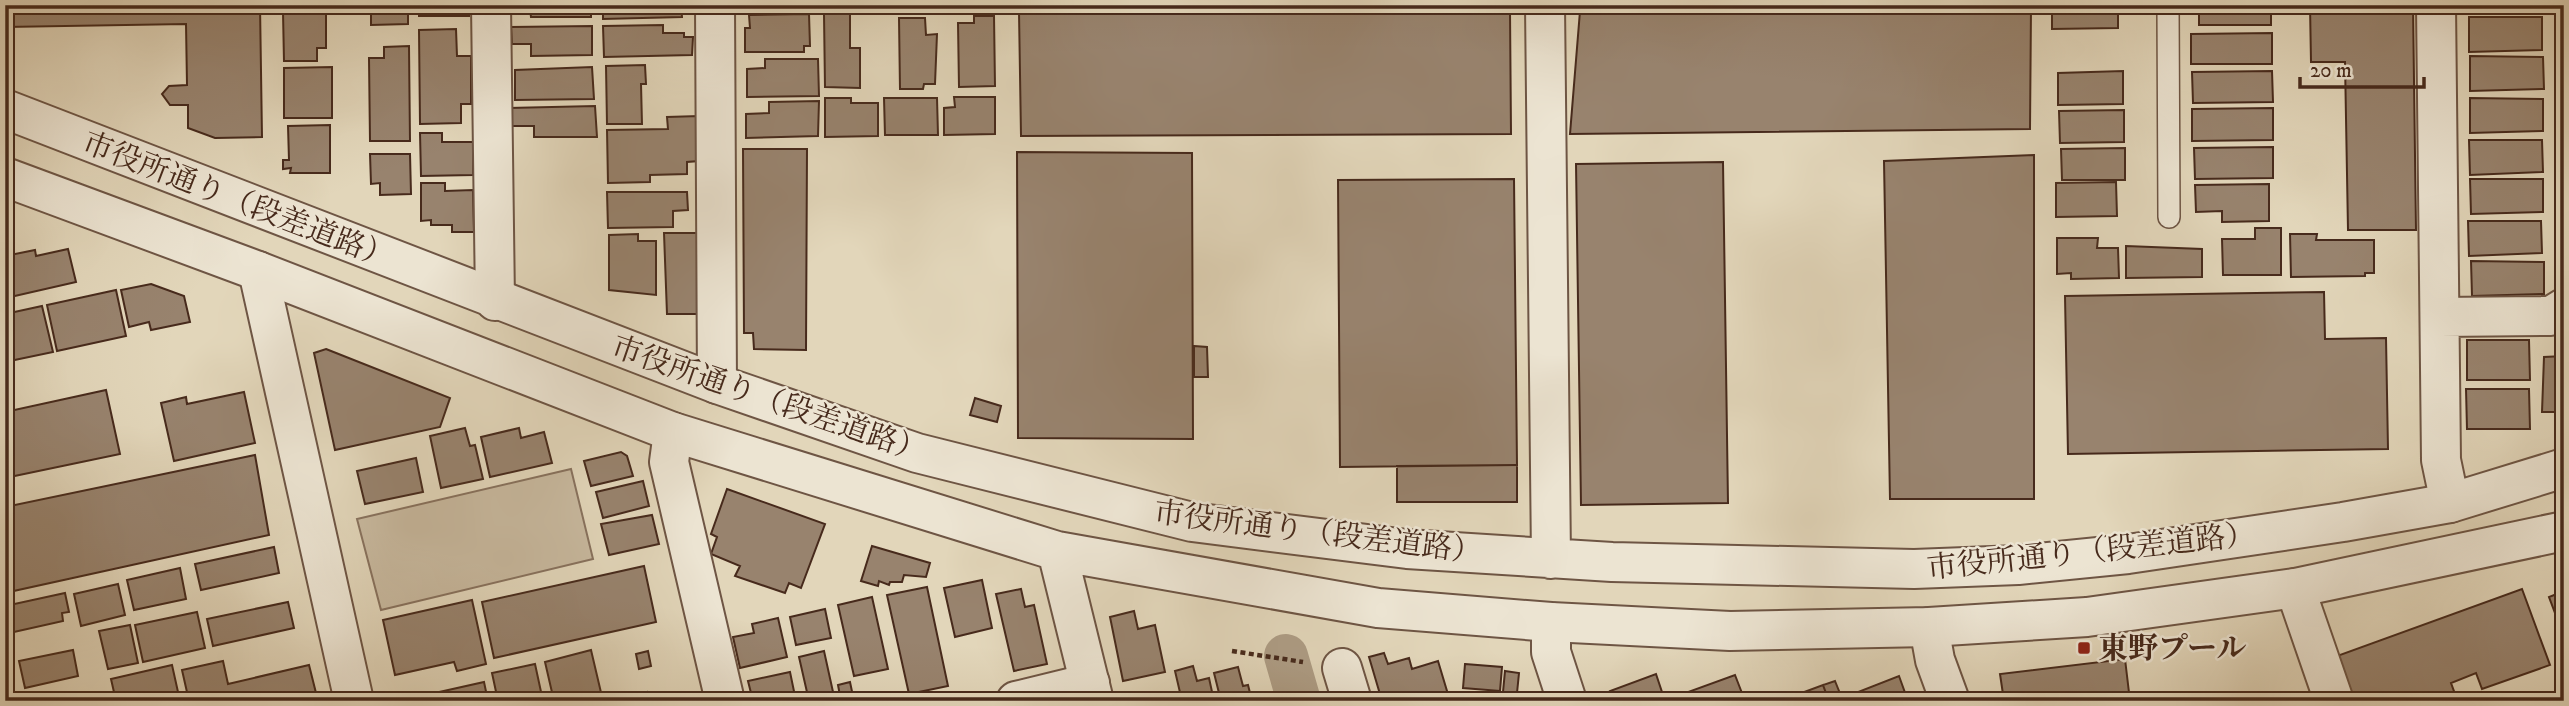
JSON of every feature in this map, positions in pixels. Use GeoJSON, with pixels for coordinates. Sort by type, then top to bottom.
{"type":"FeatureCollection","features":[{"type":"Feature","properties":{"kind":"street"},"geometry":{"type":"LineString","coordinates":[[491,5],[495,300]]}},
{"type":"Feature","properties":{"kind":"street"},"geometry":{"type":"LineString","coordinates":[[715,5],[717,384]]}},
{"type":"Feature","properties":{"kind":"street"},"geometry":{"type":"LineString","coordinates":[[1545,5],[1551,559]]}},
{"type":"Feature","properties":{"kind":"street"},"geometry":{"type":"LineString","coordinates":[[2436,5],[2441,460],[2450,503]]}},
{"type":"Feature","properties":{"kind":"street","name":"市役所通り（段差道路）"},"geometry":{"type":"LineString","coordinates":[[5,109],[717,384],[917,453],[1192,522],[1407,550],[1551,559],[1914,569],[2018,565],[2219,542],[2450,503],[2564,468]]}},
{"type":"Feature","properties":{"kind":"street","name":"市役所通り（段差道路）"},"geometry":{"type":"LineString","coordinates":[[5,177],[258,271],[673,432],[1057,551],[1378,608],[1550,622],[1730,631],[1928,627],[2087,617],[2295,588],[2564,531]]}},
{"type":"Feature","properties":{"kind":"street"},"geometry":{"type":"LineString","coordinates":[[258,271],[354,701]]}},
{"type":"Feature","properties":{"kind":"street"},"geometry":{"type":"LineString","coordinates":[[2440,317],[2551,316],[2564,308]]}},
{"type":"Feature","properties":{"kind":"street"},"geometry":{"type":"LineString","coordinates":[[673,432],[670,462],[725,701]]}},
{"type":"Feature","properties":{"kind":"street"},"geometry":{"type":"LineString","coordinates":[[1016,701],[1092,692],[1057,551]]}},
{"type":"Feature","properties":{"kind":"street"},"geometry":{"type":"LineString","coordinates":[[2295,588],[2334,701]]}},
{"type":"Feature","properties":{"kind":"street"},"geometry":{"type":"LineString","coordinates":[[1550,622],[1550,652],[1567,701]]}},
{"type":"Feature","properties":{"kind":"street"},"geometry":{"type":"LineString","coordinates":[[1928,627],[1935,660],[1950,701]]}},
{"type":"Feature","properties":{"kind":"lane"},"geometry":{"type":"LineString","coordinates":[[2168,5],[2169,217]]}},
{"type":"Feature","properties":{"kind":"path"},"geometry":{"type":"LineString","coordinates":[[1232,651],[1335,677]]}},
{"type":"Feature","properties":{"kind":"shaded area"},"geometry":{"type":"Polygon","coordinates":[[[571,469],[593,559],[381,610],[357,519],[571,469]]]}},
{"type":"Feature","properties":{"kind":"building"},"geometry":{"type":"Polygon","coordinates":[[[5,5],[260,5],[262,137],[215,138],[188,128],[188,105],[170,105],[162,94],[169,86],[187,85],[186,24],[5,27],[5,5]]]}},
{"type":"Feature","properties":{"kind":"building"},"geometry":{"type":"Polygon","coordinates":[[[371,5],[408,5],[408,24],[371,25],[371,5]]]}},
{"type":"Feature","properties":{"kind":"building"},"geometry":{"type":"Polygon","coordinates":[[[419,5],[469,5],[469,16],[419,16],[419,5]]]}},
{"type":"Feature","properties":{"kind":"building"},"geometry":{"type":"Polygon","coordinates":[[[515,5],[591,5],[591,17],[531,17],[530,9],[515,9],[515,5]]]}},
{"type":"Feature","properties":{"kind":"building"},"geometry":{"type":"Polygon","coordinates":[[[603,5],[681,5],[682,17],[603,19],[603,5]]]}},
{"type":"Feature","properties":{"kind":"building"},"geometry":{"type":"Polygon","coordinates":[[[2052,5],[2118,5],[2118,28],[2052,29],[2052,5]]]}},
{"type":"Feature","properties":{"kind":"building"},"geometry":{"type":"Polygon","coordinates":[[[2199,5],[2271,5],[2271,25],[2199,25],[2199,5]]]}},
{"type":"Feature","properties":{"kind":"building"},"geometry":{"type":"Polygon","coordinates":[[[2310,5],[2413,5],[2416,230],[2348,230],[2345,62],[2311,62],[2310,5]]]}},
{"type":"Feature","properties":{"kind":"building"},"geometry":{"type":"Polygon","coordinates":[[[2470,5],[2543,5],[2543,10],[2470,11],[2470,5]]]}},
{"type":"Feature","properties":{"kind":"building"},"geometry":{"type":"Polygon","coordinates":[[[2031,7],[2030,129],[1570,134],[1580,11],[2031,7]]]}},
{"type":"Feature","properties":{"kind":"building"},"geometry":{"type":"Polygon","coordinates":[[[326,11],[326,48],[317,48],[317,61],[284,61],[283,12],[326,11]]]}},
{"type":"Feature","properties":{"kind":"building"},"geometry":{"type":"Polygon","coordinates":[[[1510,11],[1511,134],[1021,136],[1019,12],[1510,11]]]}},
{"type":"Feature","properties":{"kind":"building"},"geometry":{"type":"Polygon","coordinates":[[[850,13],[850,48],[860,48],[860,88],[825,87],[824,14],[850,13]]]}},
{"type":"Feature","properties":{"kind":"building"},"geometry":{"type":"Polygon","coordinates":[[[809,14],[810,46],[804,46],[804,52],[745,52],[745,28],[750,28],[749,15],[809,14]]]}},
{"type":"Feature","properties":{"kind":"building"},"geometry":{"type":"Polygon","coordinates":[[[974,16],[994,16],[995,86],[959,87],[958,23],[974,23],[974,16]]]}},
{"type":"Feature","properties":{"kind":"building"},"geometry":{"type":"Polygon","coordinates":[[[2469,17],[2542,17],[2542,50],[2469,52],[2469,17]]]}},
{"type":"Feature","properties":{"kind":"building"},"geometry":{"type":"Polygon","coordinates":[[[899,18],[925,18],[926,35],[937,34],[935,84],[924,84],[923,89],[900,89],[899,18]]]}},
{"type":"Feature","properties":{"kind":"building"},"geometry":{"type":"Polygon","coordinates":[[[663,25],[663,33],[684,33],[684,37],[693,37],[692,55],[604,57],[603,26],[663,25]]]}},
{"type":"Feature","properties":{"kind":"building"},"geometry":{"type":"Polygon","coordinates":[[[592,26],[592,55],[531,56],[531,44],[512,44],[511,27],[592,26]]]}},
{"type":"Feature","properties":{"kind":"building"},"geometry":{"type":"Polygon","coordinates":[[[456,29],[457,56],[471,56],[471,104],[461,104],[461,123],[420,124],[419,30],[456,29]]]}},
{"type":"Feature","properties":{"kind":"building"},"geometry":{"type":"Polygon","coordinates":[[[2272,33],[2272,64],[2191,64],[2191,34],[2272,33]]]}},
{"type":"Feature","properties":{"kind":"building"},"geometry":{"type":"Polygon","coordinates":[[[409,46],[410,141],[370,141],[369,58],[384,58],[384,47],[409,46]]]}},
{"type":"Feature","properties":{"kind":"building"},"geometry":{"type":"Polygon","coordinates":[[[2470,56],[2543,57],[2544,89],[2470,91],[2470,56]]]}},
{"type":"Feature","properties":{"kind":"building"},"geometry":{"type":"Polygon","coordinates":[[[765,59],[818,59],[819,96],[747,97],[747,69],[765,68],[765,59]]]}},
{"type":"Feature","properties":{"kind":"building"},"geometry":{"type":"Polygon","coordinates":[[[645,65],[646,84],[641,84],[642,124],[607,124],[606,66],[645,65]]]}},
{"type":"Feature","properties":{"kind":"building"},"geometry":{"type":"Polygon","coordinates":[[[332,67],[332,118],[284,118],[284,68],[332,67]]]}},
{"type":"Feature","properties":{"kind":"building"},"geometry":{"type":"Polygon","coordinates":[[[592,67],[594,99],[515,100],[515,70],[592,67]]]}},
{"type":"Feature","properties":{"kind":"building"},"geometry":{"type":"Polygon","coordinates":[[[2123,71],[2123,104],[2058,105],[2058,73],[2123,71]]]}},
{"type":"Feature","properties":{"kind":"building"},"geometry":{"type":"Polygon","coordinates":[[[2272,71],[2273,102],[2193,103],[2192,72],[2272,71]]]}},
{"type":"Feature","properties":{"kind":"building"},"geometry":{"type":"Polygon","coordinates":[[[954,97],[995,97],[995,134],[944,135],[944,108],[955,107],[954,97]]]}},
{"type":"Feature","properties":{"kind":"building"},"geometry":{"type":"Polygon","coordinates":[[[825,98],[851,98],[851,103],[878,103],[878,136],[825,137],[825,98]]]}},
{"type":"Feature","properties":{"kind":"building"},"geometry":{"type":"Polygon","coordinates":[[[884,98],[937,98],[938,135],[885,135],[884,98]]]}},
{"type":"Feature","properties":{"kind":"building"},"geometry":{"type":"Polygon","coordinates":[[[2470,98],[2543,99],[2543,131],[2470,133],[2470,98]]]}},
{"type":"Feature","properties":{"kind":"building"},"geometry":{"type":"Polygon","coordinates":[[[819,101],[818,136],[746,138],[746,114],[769,113],[769,102],[819,101]]]}},
{"type":"Feature","properties":{"kind":"building"},"geometry":{"type":"Polygon","coordinates":[[[595,106],[597,137],[534,137],[534,126],[507,126],[507,108],[595,106]]]}},
{"type":"Feature","properties":{"kind":"building"},"geometry":{"type":"Polygon","coordinates":[[[2273,108],[2273,140],[2192,141],[2192,109],[2273,108]]]}},
{"type":"Feature","properties":{"kind":"building"},"geometry":{"type":"Polygon","coordinates":[[[2124,110],[2124,142],[2060,143],[2059,111],[2124,110]]]}},
{"type":"Feature","properties":{"kind":"building"},"geometry":{"type":"Polygon","coordinates":[[[699,116],[699,161],[687,162],[687,174],[650,175],[650,182],[608,183],[607,130],[668,129],[667,117],[699,116]]]}},
{"type":"Feature","properties":{"kind":"building"},"geometry":{"type":"Polygon","coordinates":[[[330,125],[330,173],[290,173],[291,168],[283,169],[283,160],[289,160],[288,126],[330,125]]]}},
{"type":"Feature","properties":{"kind":"building"},"geometry":{"type":"Polygon","coordinates":[[[420,133],[442,133],[442,142],[473,142],[473,175],[421,176],[420,133]]]}},
{"type":"Feature","properties":{"kind":"building"},"geometry":{"type":"Polygon","coordinates":[[[2469,140],[2542,140],[2543,172],[2470,175],[2469,140]]]}},
{"type":"Feature","properties":{"kind":"building"},"geometry":{"type":"Polygon","coordinates":[[[2273,147],[2273,178],[2195,179],[2194,148],[2273,147]]]}},
{"type":"Feature","properties":{"kind":"building"},"geometry":{"type":"Polygon","coordinates":[[[2125,148],[2125,180],[2062,180],[2061,149],[2125,148]]]}},
{"type":"Feature","properties":{"kind":"building"},"geometry":{"type":"Polygon","coordinates":[[[743,149],[807,149],[806,350],[754,349],[753,333],[744,333],[743,149]]]}},
{"type":"Feature","properties":{"kind":"building"},"geometry":{"type":"Polygon","coordinates":[[[1017,152],[1192,153],[1193,439],[1018,438],[1017,152]]]}},
{"type":"Feature","properties":{"kind":"building"},"geometry":{"type":"Polygon","coordinates":[[[370,154],[410,154],[411,194],[380,195],[380,183],[371,184],[370,154]]]}},
{"type":"Feature","properties":{"kind":"building"},"geometry":{"type":"Polygon","coordinates":[[[2034,155],[2034,499],[1890,499],[1884,161],[2034,155]]]}},
{"type":"Feature","properties":{"kind":"building"},"geometry":{"type":"Polygon","coordinates":[[[1723,162],[1728,503],[1581,505],[1576,164],[1723,162]]]}},
{"type":"Feature","properties":{"kind":"building"},"geometry":{"type":"Polygon","coordinates":[[[1514,179],[1517,465],[1340,467],[1338,180],[1514,179]]]}},
{"type":"Feature","properties":{"kind":"building"},"geometry":{"type":"Polygon","coordinates":[[[2470,179],[2543,179],[2543,212],[2471,214],[2470,179]]]}},
{"type":"Feature","properties":{"kind":"building"},"geometry":{"type":"Polygon","coordinates":[[[2116,182],[2117,216],[2056,217],[2056,183],[2116,182]]]}},
{"type":"Feature","properties":{"kind":"building"},"geometry":{"type":"Polygon","coordinates":[[[421,183],[445,183],[445,191],[473,190],[474,232],[452,232],[452,225],[431,225],[431,220],[421,221],[421,183]]]}},
{"type":"Feature","properties":{"kind":"building"},"geometry":{"type":"Polygon","coordinates":[[[2269,184],[2269,221],[2222,222],[2222,211],[2196,212],[2195,185],[2269,184]]]}},
{"type":"Feature","properties":{"kind":"building"},"geometry":{"type":"Polygon","coordinates":[[[607,192],[687,192],[688,210],[673,211],[673,227],[608,228],[607,192]]]}},
{"type":"Feature","properties":{"kind":"building"},"geometry":{"type":"Polygon","coordinates":[[[2468,221],[2541,221],[2542,253],[2469,256],[2468,221]]]}},
{"type":"Feature","properties":{"kind":"building"},"geometry":{"type":"Polygon","coordinates":[[[2255,228],[2281,228],[2281,275],[2223,275],[2222,239],[2255,239],[2255,228]]]}},
{"type":"Feature","properties":{"kind":"building"},"geometry":{"type":"Polygon","coordinates":[[[664,233],[701,233],[702,314],[667,314],[664,233]]]}},
{"type":"Feature","properties":{"kind":"building"},"geometry":{"type":"Polygon","coordinates":[[[638,234],[638,241],[656,241],[656,295],[609,290],[609,235],[638,234]]]}},
{"type":"Feature","properties":{"kind":"building"},"geometry":{"type":"Polygon","coordinates":[[[2290,234],[2317,234],[2316,240],[2374,240],[2374,273],[2365,273],[2365,276],[2291,277],[2290,234]]]}},
{"type":"Feature","properties":{"kind":"building"},"geometry":{"type":"Polygon","coordinates":[[[2057,238],[2098,238],[2097,248],[2118,248],[2119,278],[2071,279],[2071,273],[2057,274],[2057,238]]]}},
{"type":"Feature","properties":{"kind":"building"},"geometry":{"type":"Polygon","coordinates":[[[2126,246],[2202,249],[2202,277],[2126,278],[2126,246]]]}},
{"type":"Feature","properties":{"kind":"building"},"geometry":{"type":"Polygon","coordinates":[[[68,249],[76,282],[6,298],[5,256],[35,250],[36,256],[68,249]]]}},
{"type":"Feature","properties":{"kind":"building"},"geometry":{"type":"Polygon","coordinates":[[[2471,261],[2544,262],[2544,294],[2472,296],[2471,261]]]}},
{"type":"Feature","properties":{"kind":"building"},"geometry":{"type":"Polygon","coordinates":[[[151,284],[184,296],[190,322],[151,330],[149,322],[129,327],[121,290],[151,284]]]}},
{"type":"Feature","properties":{"kind":"building"},"geometry":{"type":"Polygon","coordinates":[[[116,290],[126,336],[57,351],[47,305],[116,290]]]}},
{"type":"Feature","properties":{"kind":"building"},"geometry":{"type":"Polygon","coordinates":[[[2324,292],[2325,339],[2386,338],[2388,449],[2068,454],[2065,296],[2324,292]]]}},
{"type":"Feature","properties":{"kind":"building"},"geometry":{"type":"Polygon","coordinates":[[[42,306],[53,352],[5,362],[5,314],[42,306]]]}},
{"type":"Feature","properties":{"kind":"building"},"geometry":{"type":"Polygon","coordinates":[[[2467,340],[2529,340],[2530,380],[2467,380],[2467,340]]]}},
{"type":"Feature","properties":{"kind":"building"},"geometry":{"type":"Polygon","coordinates":[[[1194,346],[1207,347],[1208,377],[1194,377],[1194,346]]]}},
{"type":"Feature","properties":{"kind":"building"},"geometry":{"type":"Polygon","coordinates":[[[326,349],[450,398],[440,427],[335,450],[314,353],[326,349]]]}},
{"type":"Feature","properties":{"kind":"building"},"geometry":{"type":"Polygon","coordinates":[[[2564,356],[2564,412],[2542,412],[2544,357],[2564,356]]]}},
{"type":"Feature","properties":{"kind":"building"},"geometry":{"type":"Polygon","coordinates":[[[2466,389],[2529,389],[2530,429],[2467,429],[2466,389]]]}},
{"type":"Feature","properties":{"kind":"building"},"geometry":{"type":"Polygon","coordinates":[[[106,390],[120,454],[5,478],[5,412],[106,390]]]}},
{"type":"Feature","properties":{"kind":"building"},"geometry":{"type":"Polygon","coordinates":[[[244,392],[255,443],[174,461],[161,403],[186,397],[187,404],[244,392]]]}},
{"type":"Feature","properties":{"kind":"building"},"geometry":{"type":"Polygon","coordinates":[[[975,398],[1001,406],[997,422],[970,415],[975,398]]]}},
{"type":"Feature","properties":{"kind":"building"},"geometry":{"type":"Polygon","coordinates":[[[465,428],[470,446],[475,445],[483,479],[441,488],[430,436],[465,428]]]}},
{"type":"Feature","properties":{"kind":"building"},"geometry":{"type":"Polygon","coordinates":[[[519,428],[521,438],[544,432],[552,463],[490,477],[481,437],[519,428]]]}},
{"type":"Feature","properties":{"kind":"building"},"geometry":{"type":"Polygon","coordinates":[[[621,452],[627,456],[633,476],[591,486],[584,461],[621,452]]]}},
{"type":"Feature","properties":{"kind":"building"},"geometry":{"type":"Polygon","coordinates":[[[255,455],[269,535],[9,592],[5,576],[5,507],[255,455]]]}},
{"type":"Feature","properties":{"kind":"building"},"geometry":{"type":"Polygon","coordinates":[[[416,458],[423,492],[365,504],[357,471],[416,458]]]}},
{"type":"Feature","properties":{"kind":"building"},"geometry":{"type":"Polygon","coordinates":[[[1517,465],[1517,502],[1397,502],[1397,466],[1517,465]]]}},
{"type":"Feature","properties":{"kind":"building"},"geometry":{"type":"Polygon","coordinates":[[[643,481],[649,506],[603,518],[596,492],[643,481]]]}},
{"type":"Feature","properties":{"kind":"building"},"geometry":{"type":"Polygon","coordinates":[[[727,489],[825,524],[801,588],[789,583],[785,593],[735,576],[740,566],[711,554],[717,537],[711,534],[727,489]]]}},
{"type":"Feature","properties":{"kind":"building"},"geometry":{"type":"Polygon","coordinates":[[[652,515],[659,544],[609,555],[601,524],[652,515]]]}},
{"type":"Feature","properties":{"kind":"building"},"geometry":{"type":"Polygon","coordinates":[[[872,546],[930,563],[926,577],[904,575],[902,582],[890,582],[889,585],[879,581],[878,586],[861,581],[872,546]]]}},
{"type":"Feature","properties":{"kind":"building"},"geometry":{"type":"Polygon","coordinates":[[[274,547],[279,573],[201,590],[195,564],[274,547]]]}},
{"type":"Feature","properties":{"kind":"building"},"geometry":{"type":"Polygon","coordinates":[[[644,566],[656,622],[494,658],[482,602],[644,566]]]}},
{"type":"Feature","properties":{"kind":"building"},"geometry":{"type":"Polygon","coordinates":[[[180,568],[186,599],[134,610],[127,580],[180,568]]]}},
{"type":"Feature","properties":{"kind":"building"},"geometry":{"type":"Polygon","coordinates":[[[982,580],[992,628],[955,637],[944,588],[982,580]]]}},
{"type":"Feature","properties":{"kind":"building"},"geometry":{"type":"Polygon","coordinates":[[[118,584],[125,615],[81,626],[74,594],[118,584]]]}},
{"type":"Feature","properties":{"kind":"building"},"geometry":{"type":"Polygon","coordinates":[[[927,587],[948,686],[909,694],[887,595],[927,587]]]}},
{"type":"Feature","properties":{"kind":"building"},"geometry":{"type":"Polygon","coordinates":[[[1021,589],[1025,607],[1034,605],[1047,664],[1014,671],[996,594],[1021,589]]]}},
{"type":"Feature","properties":{"kind":"building"},"geometry":{"type":"Polygon","coordinates":[[[2522,589],[2550,665],[2482,689],[2476,673],[2451,683],[2455,694],[2435,701],[2353,701],[2337,656],[2522,589]]]}},
{"type":"Feature","properties":{"kind":"building"},"geometry":{"type":"Polygon","coordinates":[[[2564,591],[2564,637],[2549,597],[2564,591]]]}},
{"type":"Feature","properties":{"kind":"building"},"geometry":{"type":"Polygon","coordinates":[[[65,593],[69,612],[62,613],[63,621],[5,634],[5,606],[65,593]]]}},
{"type":"Feature","properties":{"kind":"building"},"geometry":{"type":"Polygon","coordinates":[[[872,597],[888,669],[854,676],[838,605],[872,597]]]}},
{"type":"Feature","properties":{"kind":"building"},"geometry":{"type":"Polygon","coordinates":[[[472,600],[486,664],[457,671],[454,662],[395,675],[383,620],[472,600]]]}},
{"type":"Feature","properties":{"kind":"building"},"geometry":{"type":"Polygon","coordinates":[[[288,602],[294,628],[213,646],[207,619],[288,602]]]}},
{"type":"Feature","properties":{"kind":"building"},"geometry":{"type":"Polygon","coordinates":[[[825,609],[831,638],[796,645],[790,617],[825,609]]]}},
{"type":"Feature","properties":{"kind":"building"},"geometry":{"type":"Polygon","coordinates":[[[1134,611],[1138,629],[1155,625],[1165,672],[1123,681],[1110,617],[1134,611]]]}},
{"type":"Feature","properties":{"kind":"building"},"geometry":{"type":"Polygon","coordinates":[[[197,612],[205,648],[143,662],[135,625],[197,612]]]}},
{"type":"Feature","properties":{"kind":"building"},"geometry":{"type":"Polygon","coordinates":[[[778,618],[787,657],[740,668],[733,637],[754,633],[752,624],[778,618]]]}},
{"type":"Feature","properties":{"kind":"building"},"geometry":{"type":"Polygon","coordinates":[[[130,625],[138,663],[108,669],[99,631],[130,625]]]}},
{"type":"Feature","properties":{"kind":"building"},"geometry":{"type":"Polygon","coordinates":[[[73,650],[78,676],[25,688],[19,661],[73,650]]]}},
{"type":"Feature","properties":{"kind":"building"},"geometry":{"type":"Polygon","coordinates":[[[591,650],[603,701],[554,701],[545,662],[591,650]]]}},
{"type":"Feature","properties":{"kind":"building"},"geometry":{"type":"Polygon","coordinates":[[[648,651],[651,666],[639,669],[636,654],[648,651]]]}},
{"type":"Feature","properties":{"kind":"building"},"geometry":{"type":"Polygon","coordinates":[[[824,651],[835,701],[809,701],[799,657],[824,651]]]}},
{"type":"Feature","properties":{"kind":"building"},"geometry":{"type":"Polygon","coordinates":[[[1384,653],[1388,664],[1409,658],[1412,669],[1438,661],[1450,701],[1382,701],[1369,657],[1384,653]]]}},
{"type":"Feature","properties":{"kind":"building"},"geometry":{"type":"Polygon","coordinates":[[[2125,659],[2130,701],[2004,701],[2000,674],[2125,659]]]}},
{"type":"Feature","properties":{"kind":"building"},"geometry":{"type":"Polygon","coordinates":[[[223,661],[228,684],[309,665],[318,701],[189,701],[182,670],[223,661]]]}},
{"type":"Feature","properties":{"kind":"building"},"geometry":{"type":"Polygon","coordinates":[[[535,664],[543,701],[498,701],[492,673],[535,664]]]}},
{"type":"Feature","properties":{"kind":"building"},"geometry":{"type":"Polygon","coordinates":[[[1465,664],[1502,667],[1500,691],[1463,688],[1465,664]]]}},
{"type":"Feature","properties":{"kind":"building"},"geometry":{"type":"Polygon","coordinates":[[[172,665],[180,701],[116,701],[111,679],[172,665]]]}},
{"type":"Feature","properties":{"kind":"building"},"geometry":{"type":"Polygon","coordinates":[[[1193,666],[1197,681],[1209,678],[1214,701],[1182,701],[1175,671],[1193,666]]]}},
{"type":"Feature","properties":{"kind":"building"},"geometry":{"type":"Polygon","coordinates":[[[1238,667],[1243,686],[1248,685],[1252,701],[1221,701],[1214,673],[1238,667]]]}},
{"type":"Feature","properties":{"kind":"building"},"geometry":{"type":"Polygon","coordinates":[[[1505,671],[1519,673],[1517,693],[1503,692],[1505,671]]]}},
{"type":"Feature","properties":{"kind":"building"},"geometry":{"type":"Polygon","coordinates":[[[790,672],[796,701],[753,701],[748,681],[790,672]]]}},
{"type":"Feature","properties":{"kind":"building"},"geometry":{"type":"Polygon","coordinates":[[[1656,674],[1665,701],[1614,701],[1610,691],[1656,674]]]}},
{"type":"Feature","properties":{"kind":"building"},"geometry":{"type":"Polygon","coordinates":[[[1735,675],[1745,701],[1691,701],[1688,692],[1735,675]]]}},
{"type":"Feature","properties":{"kind":"building"},"geometry":{"type":"Polygon","coordinates":[[[1899,676],[1908,701],[1861,701],[1858,692],[1899,676]]]}},
{"type":"Feature","properties":{"kind":"building"},"geometry":{"type":"Polygon","coordinates":[[[1835,681],[1843,701],[1829,701],[1823,685],[1835,681]]]}},
{"type":"Feature","properties":{"kind":"building"},"geometry":{"type":"Polygon","coordinates":[[[484,682],[488,701],[399,701],[484,682]]]}},
{"type":"Feature","properties":{"kind":"building"},"geometry":{"type":"Polygon","coordinates":[[[850,682],[854,701],[841,701],[838,685],[850,682]]]}},
{"type":"Feature","properties":{"kind":"building"},"geometry":{"type":"Polygon","coordinates":[[[1823,685],[1829,701],[1780,701],[1823,685]]]}},
{"type":"Feature","properties":{"kind":"building"},"geometry":{"type":"Polygon","coordinates":[[[647,692],[649,701],[620,701],[619,698],[647,692]]]}},
{"type":"Feature","properties":{"kind":"waterway"},"geometry":{"type":"LineString","coordinates":[[1286,656],[1299,701]]}},
{"type":"Feature","properties":{"kind":"place","name":"東野プール"},"geometry":{"type":"Point","coordinates":[2084,648]}}]}
